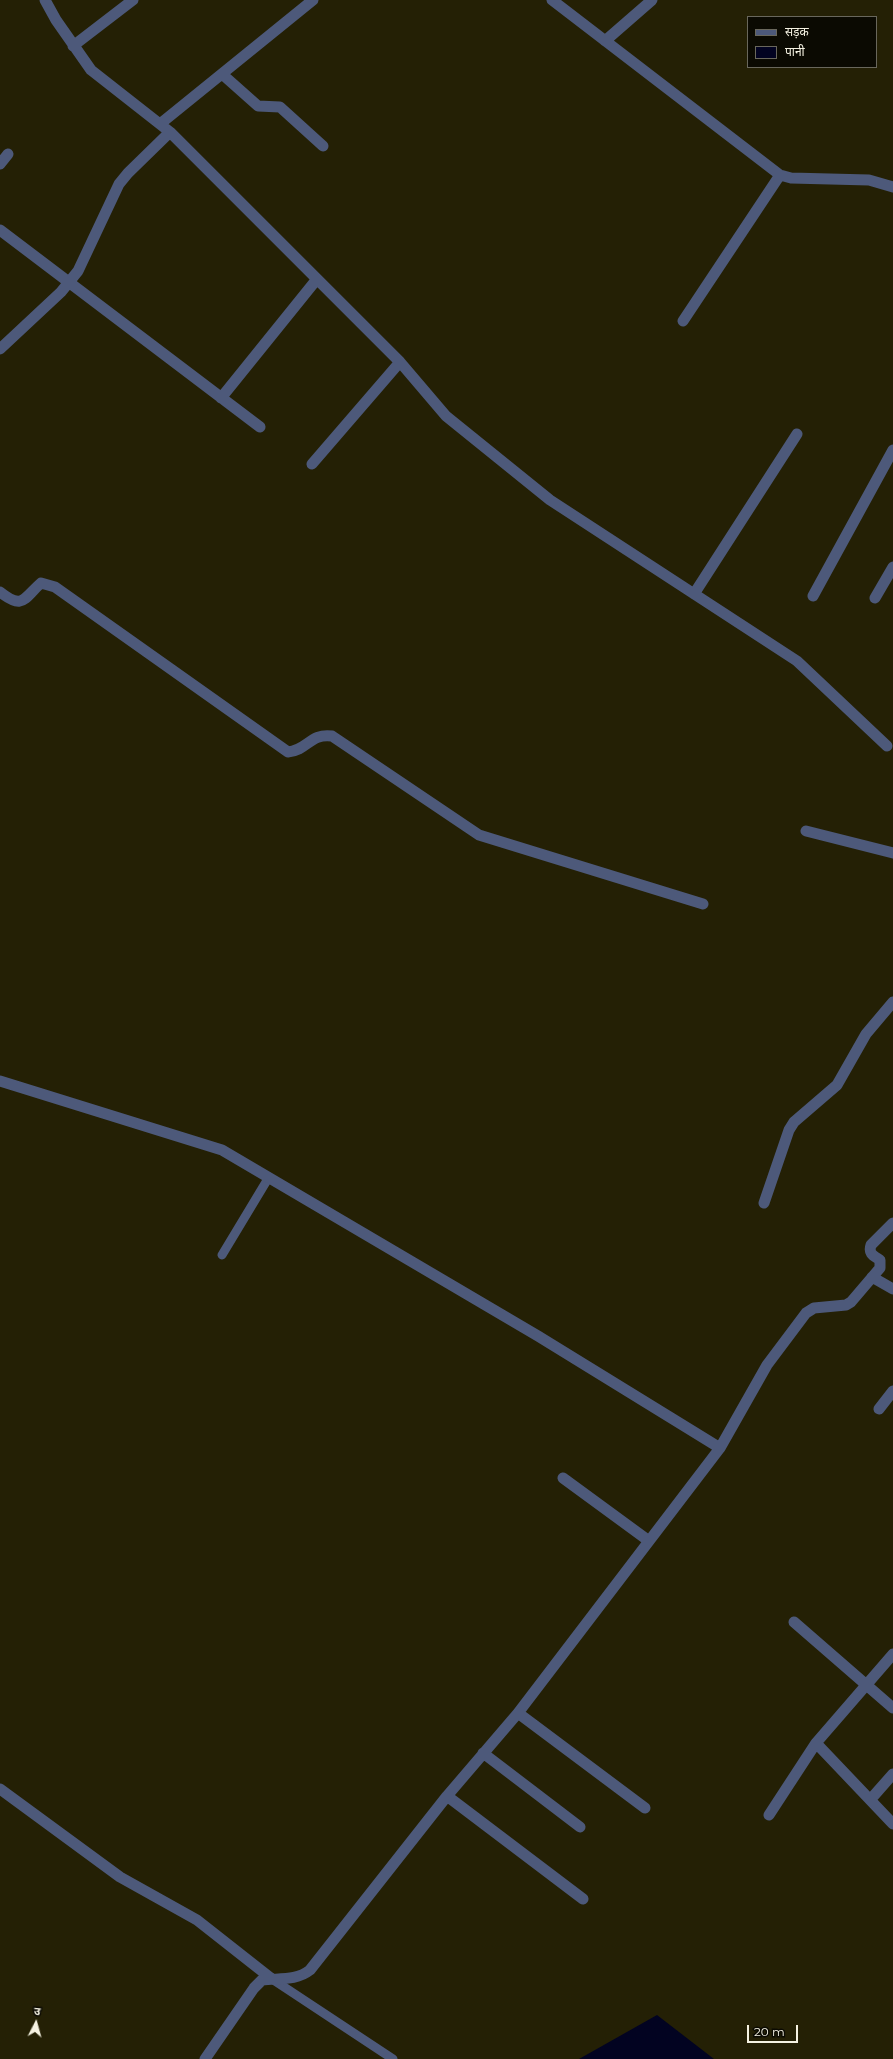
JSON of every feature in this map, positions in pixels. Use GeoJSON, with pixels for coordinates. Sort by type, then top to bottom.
{"type":"FeatureCollection","features":[{"type":"Feature","properties":{"kind":"street"},"geometry":{"type":"LineString","coordinates":[[45,0],[73,46],[91,70],[170,132],[400,362],[446,416],[550,500],[797,661],[887,746]]}},
{"type":"Feature","properties":{"kind":"street"},"geometry":{"type":"LineString","coordinates":[[73,46],[133,0]]}},
{"type":"Feature","properties":{"kind":"street"},"geometry":{"type":"LineString","coordinates":[[160,124],[313,0]]}},
{"type":"Feature","properties":{"kind":"street"},"geometry":{"type":"LineString","coordinates":[[552,0],[780,175],[791,178],[869,180],[893,188]]}},
{"type":"Feature","properties":{"kind":"street"},"geometry":{"type":"LineString","coordinates":[[605,41],[652,0]]}},
{"type":"Feature","properties":{"kind":"street"},"geometry":{"type":"LineString","coordinates":[[222,74],[258,106],[280,107],[323,146]]}},
{"type":"Feature","properties":{"kind":"street"},"geometry":{"type":"LineString","coordinates":[[0,349],[61,292],[78,271],[119,184],[128,173],[170,132]]}},
{"type":"Feature","properties":{"kind":"street"},"geometry":{"type":"LineString","coordinates":[[0,164],[8,154]]}},
{"type":"Feature","properties":{"kind":"street"},"geometry":{"type":"LineString","coordinates":[[683,321],[780,175]]}},
{"type":"Feature","properties":{"kind":"street"},"geometry":{"type":"LineString","coordinates":[[0,230],[260,427]]}},
{"type":"Feature","properties":{"kind":"street"},"geometry":{"type":"LineString","coordinates":[[221,398],[317,279]]}},
{"type":"Feature","properties":{"kind":"street"},"geometry":{"type":"LineString","coordinates":[[312,464],[400,362]]}},
{"type":"Feature","properties":{"kind":"street"},"geometry":{"type":"LineString","coordinates":[[694,594],[797,434]]}},
{"type":"Feature","properties":{"kind":"street"},"geometry":{"type":"LineString","coordinates":[[813,596],[893,450]]}},
{"type":"Feature","properties":{"kind":"street"},"geometry":{"type":"LineString","coordinates":[[875,598],[893,566]]}},
{"type":"Feature","properties":{"kind":"street"},"geometry":{"type":"LineString","coordinates":[[0,592],[10,600],[19,602],[27,599],[42,583],[55,587],[288,752],[298,751],[314,738],[323,735],[332,736],[479,835],[703,904]]}},
{"type":"Feature","properties":{"kind":"street"},"geometry":{"type":"LineString","coordinates":[[806,831],[893,853]]}},
{"type":"Feature","properties":{"kind":"street"},"geometry":{"type":"LineString","coordinates":[[764,1203],[789,1130],[794,1122],[837,1085],[866,1034],[893,1002]]}},
{"type":"Feature","properties":{"kind":"street"},"geometry":{"type":"LineString","coordinates":[[0,1080],[222,1150],[538,1336],[720,1448]]}},
{"type":"Feature","properties":{"kind":"street"},"geometry":{"type":"LineString","coordinates":[[205,2059],[254,1988],[262,1980],[293,1979],[304,1975],[310,1970],[447,1796],[518,1713],[720,1448],[771,1359],[806,1313],[814,1308],[846,1304],[872,1277],[881,1264],[880,1260],[871,1254],[871,1245],[893,1223]]}},
{"type":"Feature","properties":{"kind":"street"},"geometry":{"type":"LineString","coordinates":[[872,1277],[893,1289]]}},
{"type":"Feature","properties":{"kind":"street"},"geometry":{"type":"LineString","coordinates":[[879,1409],[893,1391]]}},
{"type":"Feature","properties":{"kind":"street"},"geometry":{"type":"LineString","coordinates":[[563,1478],[649,1540]]}},
{"type":"Feature","properties":{"kind":"street"},"geometry":{"type":"LineString","coordinates":[[794,1622],[893,1708]]}},
{"type":"Feature","properties":{"kind":"street"},"geometry":{"type":"LineString","coordinates":[[768,1815],[816,1743],[867,1686],[893,1654]]}},
{"type":"Feature","properties":{"kind":"street"},"geometry":{"type":"LineString","coordinates":[[518,1713],[645,1808]]}},
{"type":"Feature","properties":{"kind":"street"},"geometry":{"type":"LineString","coordinates":[[816,1743],[893,1824]]}},
{"type":"Feature","properties":{"kind":"street"},"geometry":{"type":"LineString","coordinates":[[483,1753],[580,1827]]}},
{"type":"Feature","properties":{"kind":"street"},"geometry":{"type":"LineString","coordinates":[[870,1800],[893,1774]]}},
{"type":"Feature","properties":{"kind":"street"},"geometry":{"type":"LineString","coordinates":[[0,1789],[120,1877],[197,1920],[272,1979]]}},
{"type":"Feature","properties":{"kind":"street"},"geometry":{"type":"LineString","coordinates":[[447,1796],[583,1899]]}},
{"type":"Feature","properties":{"kind":"lane"},"geometry":{"type":"LineString","coordinates":[[222,1255],[269,1177]]}},
{"type":"Feature","properties":{"kind":"lane"},"geometry":{"type":"LineString","coordinates":[[272,1979],[393,2059]]}},
{"type":"Feature","properties":{"kind":"water"},"geometry":{"type":"Polygon","coordinates":[[[657,2015],[714,2059],[579,2059],[657,2015]]]}}]}
